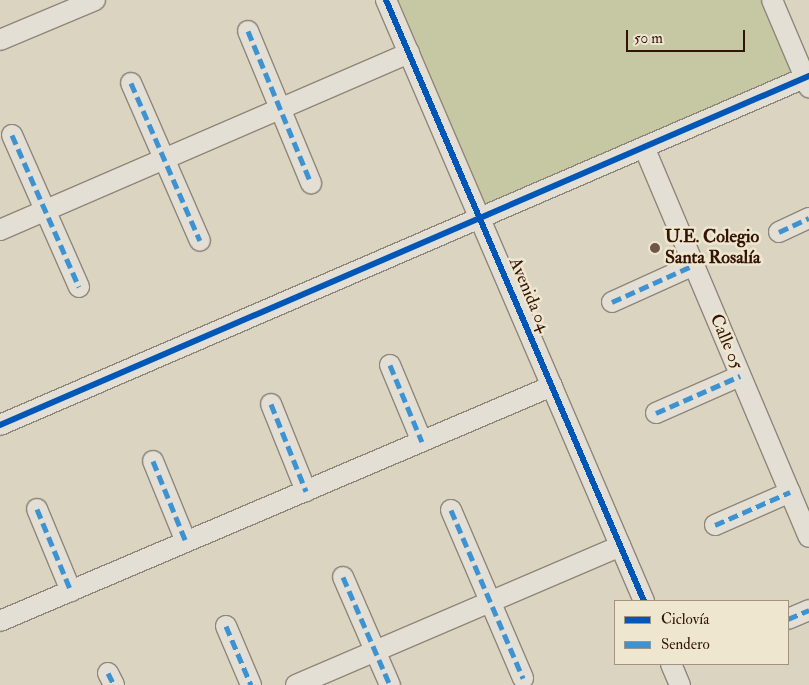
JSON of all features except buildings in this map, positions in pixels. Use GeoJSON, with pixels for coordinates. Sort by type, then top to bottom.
{"type":"FeatureCollection","features":[{"type":"Feature","properties":{"kind":"street"},"geometry":{"type":"LineString","coordinates":[[0,40],[95,0]]}},
{"type":"Feature","properties":{"kind":"street","name":"Avenida 04"},"geometry":{"type":"LineString","coordinates":[[386,0],[644,600]]}},
{"type":"Feature","properties":{"kind":"street"},"geometry":{"type":"LineString","coordinates":[[0,425],[644,147],[808,80],[772,0]]}},
{"type":"Feature","properties":{"kind":"street"},"geometry":{"type":"LineString","coordinates":[[248,31],[311,183]]}},
{"type":"Feature","properties":{"kind":"street"},"geometry":{"type":"LineString","coordinates":[[0,230],[409,53]]}},
{"type":"Feature","properties":{"kind":"street"},"geometry":{"type":"LineString","coordinates":[[131,83],[200,241]]}},
{"type":"Feature","properties":{"kind":"street"},"geometry":{"type":"LineString","coordinates":[[12,135],[79,287]]}},
{"type":"Feature","properties":{"kind":"street","name":"Calle 05"},"geometry":{"type":"LineString","coordinates":[[644,147],[809,537]]}},
{"type":"Feature","properties":{"kind":"street"},"geometry":{"type":"LineString","coordinates":[[779,232],[809,218]]}},
{"type":"Feature","properties":{"kind":"street"},"geometry":{"type":"LineString","coordinates":[[612,302],[694,265]]}},
{"type":"Feature","properties":{"kind":"street"},"geometry":{"type":"LineString","coordinates":[[390,366],[422,442]]}},
{"type":"Feature","properties":{"kind":"street"},"geometry":{"type":"LineString","coordinates":[[656,413],[740,376]]}},
{"type":"Feature","properties":{"kind":"street"},"geometry":{"type":"LineString","coordinates":[[0,621],[552,386]]}},
{"type":"Feature","properties":{"kind":"street"},"geometry":{"type":"LineString","coordinates":[[270,404],[306,491]]}},
{"type":"Feature","properties":{"kind":"street"},"geometry":{"type":"LineString","coordinates":[[154,461],[186,542]]}},
{"type":"Feature","properties":{"kind":"street"},"geometry":{"type":"LineString","coordinates":[[715,525],[790,492]]}},
{"type":"Feature","properties":{"kind":"street"},"geometry":{"type":"LineString","coordinates":[[37,510],[71,591]]}},
{"type":"Feature","properties":{"kind":"street"},"geometry":{"type":"LineString","coordinates":[[451,510],[523,678]]}},
{"type":"Feature","properties":{"kind":"street"},"geometry":{"type":"LineString","coordinates":[[296,685],[620,546]]}},
{"type":"Feature","properties":{"kind":"street"},"geometry":{"type":"LineString","coordinates":[[343,577],[390,685]]}},
{"type":"Feature","properties":{"kind":"street"},"geometry":{"type":"LineString","coordinates":[[789,619],[809,610]]}},
{"type":"Feature","properties":{"kind":"street"},"geometry":{"type":"LineString","coordinates":[[226,626],[251,685]]}},
{"type":"Feature","properties":{"kind":"street"},"geometry":{"type":"LineString","coordinates":[[671,665],[680,685]]}},
{"type":"Feature","properties":{"kind":"green space"},"geometry":{"type":"Polygon","coordinates":[[[386,0],[772,0],[805,78],[479,218],[386,0]]]}},
{"type":"Feature","properties":{"kind":"marked path"},"geometry":{"type":"LineString","coordinates":[[248,31],[311,183]]}},
{"type":"Feature","properties":{"kind":"marked path"},"geometry":{"type":"LineString","coordinates":[[131,83],[200,241]]}},
{"type":"Feature","properties":{"kind":"marked path"},"geometry":{"type":"LineString","coordinates":[[12,135],[79,287]]}},
{"type":"Feature","properties":{"kind":"marked path"},"geometry":{"type":"LineString","coordinates":[[779,232],[809,218]]}},
{"type":"Feature","properties":{"kind":"marked path"},"geometry":{"type":"LineString","coordinates":[[612,302],[694,265]]}},
{"type":"Feature","properties":{"kind":"marked path"},"geometry":{"type":"LineString","coordinates":[[390,365],[422,442]]}},
{"type":"Feature","properties":{"kind":"marked path"},"geometry":{"type":"LineString","coordinates":[[656,413],[740,376]]}},
{"type":"Feature","properties":{"kind":"marked path"},"geometry":{"type":"LineString","coordinates":[[271,404],[306,491]]}},
{"type":"Feature","properties":{"kind":"marked path"},"geometry":{"type":"LineString","coordinates":[[153,461],[186,542]]}},
{"type":"Feature","properties":{"kind":"marked path"},"geometry":{"type":"LineString","coordinates":[[715,525],[790,492]]}},
{"type":"Feature","properties":{"kind":"marked path"},"geometry":{"type":"LineString","coordinates":[[37,509],[71,591]]}},
{"type":"Feature","properties":{"kind":"marked path"},"geometry":{"type":"LineString","coordinates":[[451,510],[523,678]]}},
{"type":"Feature","properties":{"kind":"marked path"},"geometry":{"type":"LineString","coordinates":[[343,577],[390,685]]}},
{"type":"Feature","properties":{"kind":"marked path"},"geometry":{"type":"LineString","coordinates":[[789,619],[809,610]]}},
{"type":"Feature","properties":{"kind":"marked path"},"geometry":{"type":"LineString","coordinates":[[226,626],[251,685]]}},
{"type":"Feature","properties":{"kind":"marked path"},"geometry":{"type":"LineString","coordinates":[[108,673],[114,685]]}},
{"type":"Feature","properties":{"kind":"cycle path"},"geometry":{"type":"LineString","coordinates":[[386,0],[644,600]]}},
{"type":"Feature","properties":{"kind":"cycle path"},"geometry":{"type":"LineString","coordinates":[[0,425],[809,76]]}},
{"type":"Feature","properties":{"kind":"place","name":"U.E. Colegio Santa Rosalía"},"geometry":{"type":"Point","coordinates":[655,248]}}]}
